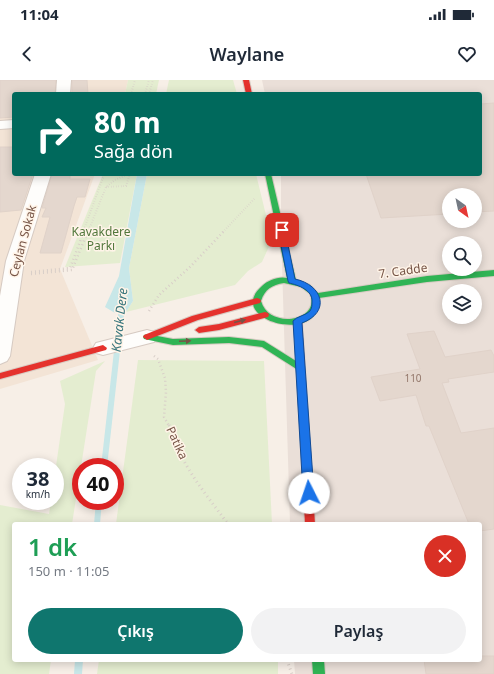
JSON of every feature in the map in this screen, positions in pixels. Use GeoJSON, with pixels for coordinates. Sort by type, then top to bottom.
{"type":"FeatureCollection","features":[{"type":"Feature","properties":{"kind":"street"},"geometry":{"type":"LineString","coordinates":[[63,92],[64,80]]}},
{"type":"Feature","properties":{"kind":"street"},"geometry":{"type":"LineString","coordinates":[[246,80],[249,92]]}},
{"type":"Feature","properties":{"kind":"street"},"geometry":{"type":"LineString","coordinates":[[0,125],[12,124]]}},
{"type":"Feature","properties":{"kind":"street","name":"Ceylan Sokak"},"geometry":{"type":"LineString","coordinates":[[0,356],[10,268],[42,176]]}},
{"type":"Feature","properties":{"kind":"street"},"geometry":{"type":"LineString","coordinates":[[268,176],[292,281]]}},
{"type":"Feature","properties":{"kind":"street","name":"7. Cadde"},"geometry":{"type":"LineString","coordinates":[[316,296],[427,279],[494,273]]}},
{"type":"Feature","properties":{"kind":"street"},"geometry":{"type":"LineString","coordinates":[[277,281],[292,281],[305,285],[311,289],[316,296],[316,309],[307,318],[298,321],[286,322],[278,321],[265,315],[260,311],[256,301],[260,291],[270,283],[277,281]]}},
{"type":"Feature","properties":{"kind":"street"},"geometry":{"type":"LineString","coordinates":[[148,345],[195,318],[256,301]]}},
{"type":"Feature","properties":{"kind":"street"},"geometry":{"type":"LineString","coordinates":[[148,345],[265,315]]}},
{"type":"Feature","properties":{"kind":"street"},"geometry":{"type":"LineString","coordinates":[[298,321],[310,522]]}},
{"type":"Feature","properties":{"kind":"street"},"geometry":{"type":"LineString","coordinates":[[0,376],[103,348],[173,342],[229,340],[264,344],[301,368]]}},
{"type":"Feature","properties":{"kind":"street"},"geometry":{"type":"LineString","coordinates":[[318,662],[319,674]]}},
{"type":"Feature","properties":{"kind":"path"},"geometry":{"type":"LineString","coordinates":[[132,92],[135,80]]}},
{"type":"Feature","properties":{"kind":"path"},"geometry":{"type":"LineString","coordinates":[[146,92],[149,80]]}},
{"type":"Feature","properties":{"kind":"path"},"geometry":{"type":"LineString","coordinates":[[150,92],[153,80]]}},
{"type":"Feature","properties":{"kind":"path"},"geometry":{"type":"LineString","coordinates":[[10,268],[70,268],[104,176]]}},
{"type":"Feature","properties":{"kind":"path"},"geometry":{"type":"LineString","coordinates":[[10,268],[72,270],[106,188],[115,180],[124,176]]}},
{"type":"Feature","properties":{"kind":"path"},"geometry":{"type":"LineString","coordinates":[[106,188],[126,186],[128,176]]}},
{"type":"Feature","properties":{"kind":"path"},"geometry":{"type":"LineString","coordinates":[[149,311],[159,296],[191,266],[257,196]]}},
{"type":"Feature","properties":{"kind":"path","name":"Patika"},"geometry":{"type":"LineString","coordinates":[[148,345],[158,359],[165,378],[166,392],[164,417],[175,435],[179,450],[196,480],[227,522]]}},
{"type":"Feature","properties":{"kind":"path"},"geometry":{"type":"LineString","coordinates":[[288,662],[292,674]]}},
{"type":"Feature","properties":{"kind":"shaded area"},"geometry":{"type":"Polygon","coordinates":[[[0,80],[128,80],[125,92],[12,92],[12,176],[94,176],[60,269],[98,360],[0,389],[0,80]]]}},
{"type":"Feature","properties":{"kind":"shaded area"},"geometry":{"type":"Polygon","coordinates":[[[262,80],[494,80],[494,674],[295,674],[294,662],[482,662],[482,522],[290,522],[281,232],[281,176],[482,176],[482,92],[265,92],[262,80]]]}},
{"type":"Feature","properties":{"kind":"green space"},"geometry":{"type":"Polygon","coordinates":[[[128,80],[159,80],[156,92],[125,92],[128,80]]]}},
{"type":"Feature","properties":{"kind":"green space"},"geometry":{"type":"Polygon","coordinates":[[[169,80],[233,80],[236,92],[166,92],[169,80]]]}},
{"type":"Feature","properties":{"kind":"green space","name":"Kavakdere Parkı"},"geometry":{"type":"Polygon","coordinates":[[[102,176],[137,176],[120,263],[65,267],[102,176]]]}},
{"type":"Feature","properties":{"kind":"green space"},"geometry":{"type":"Polygon","coordinates":[[[147,176],[256,176],[272,240],[262,262],[248,271],[235,285],[126,312],[133,301],[129,268],[147,176]]]}},
{"type":"Feature","properties":{"kind":"green space"},"geometry":{"type":"Polygon","coordinates":[[[138,360],[264,361],[272,522],[116,522],[118,510],[124,510],[124,464],[138,360]]]}},
{"type":"Feature","properties":{"kind":"green space"},"geometry":{"type":"Polygon","coordinates":[[[105,361],[96,371],[82,458],[72,458],[72,510],[74,510],[72,522],[12,522],[12,662],[51,662],[49,674],[0,674],[0,505],[12,507],[12,510],[27,510],[49,514],[50,510],[64,510],[64,458],[57,458],[65,404],[60,381],[105,361]]]}},
{"type":"Feature","properties":{"kind":"green space"},"geometry":{"type":"Polygon","coordinates":[[[99,662],[278,662],[278,674],[97,674],[99,662]]]}},
{"type":"Feature","properties":{"kind":"water"},"geometry":{"type":"Polygon","coordinates":[[[137,176],[147,176],[129,268],[133,301],[126,312],[115,313],[105,307],[119,276],[137,176]]]}},
{"type":"Feature","properties":{"kind":"building"},"geometry":{"type":"Polygon","coordinates":[[[0,80],[56,80],[55,92],[12,92],[12,117],[0,118],[0,80]]]}},
{"type":"Feature","properties":{"kind":"building"},"geometry":{"type":"Polygon","coordinates":[[[72,80],[87,80],[88,92],[72,92],[72,80]]]}},
{"type":"Feature","properties":{"kind":"building"},"geometry":{"type":"Polygon","coordinates":[[[494,103],[494,211],[482,212],[482,188],[442,188],[442,214],[381,218],[367,176],[482,176],[482,104],[494,103]]]}},
{"type":"Feature","properties":{"kind":"building"},"geometry":{"type":"Polygon","coordinates":[[[0,147],[12,147],[12,176],[32,176],[21,210],[0,212],[0,147]]]}},
{"type":"Feature","properties":{"kind":"building"},"geometry":{"type":"Polygon","coordinates":[[[51,176],[70,176],[70,179],[90,179],[85,197],[77,197],[61,253],[40,253],[50,217],[42,217],[46,208],[42,208],[51,176]]]}},
{"type":"Feature","properties":{"kind":"building"},"geometry":{"type":"Polygon","coordinates":[[[434,331],[445,357],[491,350],[494,356],[494,372],[448,379],[449,382],[442,383],[461,433],[494,428],[494,529],[482,531],[482,522],[468,522],[429,426],[426,426],[416,395],[380,401],[371,377],[420,369],[407,334],[434,331]]]}},
{"type":"Feature","properties":{"kind":"building"},"geometry":{"type":"Polygon","coordinates":[[[482,656],[494,656],[494,674],[426,674],[424,662],[482,662],[482,656]]]}},
{"type":"Feature","properties":{"kind":"waterway","name":"Kavak Dere"},"geometry":{"type":"LineString","coordinates":[[105,458],[122,306]]}},
{"type":"Feature","properties":{"kind":"waterway","name":"Kavak Dere"},"geometry":{"type":"LineString","coordinates":[[97,522],[98,510]]}},
{"type":"Feature","properties":{"kind":"waterway","name":"Kavak Dere"},"geometry":{"type":"LineString","coordinates":[[78,674],[79,662]]}},
{"type":"Feature","properties":{"kind":"traffic: fast"},"geometry":{"type":"LineString","coordinates":[[268,176],[292,281]]}},
{"type":"Feature","properties":{"kind":"traffic: fast"},"geometry":{"type":"LineString","coordinates":[[316,296],[427,279],[494,273]]}},
{"type":"Feature","properties":{"kind":"traffic: fast"},"geometry":{"type":"LineString","coordinates":[[284,280],[304,285],[314,293],[316,302],[312,311],[305,318],[292,322],[270,319],[262,312],[258,305],[258,296],[266,286],[274,282],[284,280]]}},
{"type":"Feature","properties":{"kind":"traffic: fast"},"geometry":{"type":"LineString","coordinates":[[147,337],[173,342],[229,340],[264,344],[301,368]]}},
{"type":"Feature","properties":{"kind":"traffic: fast"},"geometry":{"type":"LineString","coordinates":[[318,662],[319,674]]}},
{"type":"Feature","properties":{"kind":"traffic: jam"},"geometry":{"type":"LineString","coordinates":[[246,80],[249,92]]}},
{"type":"Feature","properties":{"kind":"traffic: jam"},"geometry":{"type":"LineString","coordinates":[[147,337],[195,318],[257,301]]}},
{"type":"Feature","properties":{"kind":"traffic: jam"},"geometry":{"type":"LineString","coordinates":[[199,330],[219,327],[265,315]]}},
{"type":"Feature","properties":{"kind":"traffic: jam"},"geometry":{"type":"LineString","coordinates":[[298,321],[310,522]]}},
{"type":"Feature","properties":{"kind":"traffic: jam"},"geometry":{"type":"LineString","coordinates":[[0,376],[103,348]]}},
{"type":"Feature","properties":{"kind":"route"},"geometry":{"type":"LineString","coordinates":[[282,230],[292,281],[299,282],[311,289],[317,298],[316,309],[312,314],[307,318],[298,321],[309,493]]}}]}
